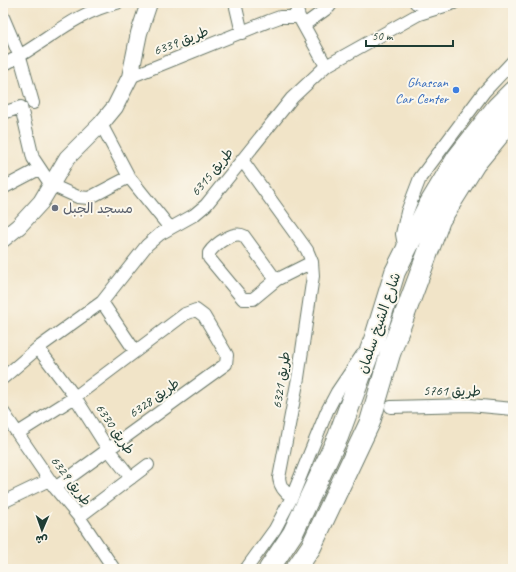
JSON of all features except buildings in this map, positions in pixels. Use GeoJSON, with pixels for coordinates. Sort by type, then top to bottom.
{"type":"FeatureCollection","features":[{"type":"Feature","properties":{"kind":"main road","name":"شارع الشيخ سلمان"},"geometry":{"type":"LineString","coordinates":[[270,569],[293,533],[338,437],[374,337],[395,272],[427,208],[457,158],[496,107],[513,91]]}},
{"type":"Feature","properties":{"kind":"main road","name":"شارع الشيخ سلمان"},"geometry":{"type":"LineString","coordinates":[[296,569],[310,547],[370,422],[384,400],[390,354],[440,220],[474,164],[513,118]]}},
{"type":"Feature","properties":{"kind":"street"},"geometry":{"type":"LineString","coordinates":[[3,65],[20,57],[47,36],[82,16],[94,10],[117,3]]}},
{"type":"Feature","properties":{"kind":"street"},"geometry":{"type":"LineString","coordinates":[[3,239],[19,226],[41,202],[67,158],[101,124],[114,107],[130,77],[139,33],[149,3]]}},
{"type":"Feature","properties":{"kind":"street"},"geometry":{"type":"LineString","coordinates":[[235,3],[242,33]]}},
{"type":"Feature","properties":{"kind":"street"},"geometry":{"type":"LineString","coordinates":[[295,3],[301,21],[326,66]]}},
{"type":"Feature","properties":{"kind":"street"},"geometry":{"type":"LineString","coordinates":[[301,21],[329,7],[332,3]]}},
{"type":"Feature","properties":{"kind":"street"},"geometry":{"type":"LineString","coordinates":[[416,3],[436,6]]}},
{"type":"Feature","properties":{"kind":"street","name":"طريق 6315"},"geometry":{"type":"LineString","coordinates":[[3,378],[38,348],[102,302],[147,245],[170,228],[194,215],[206,205],[292,98],[326,66],[413,17],[436,6],[454,3]]}},
{"type":"Feature","properties":{"kind":"street"},"geometry":{"type":"LineString","coordinates":[[3,17],[20,57],[33,104]]}},
{"type":"Feature","properties":{"kind":"street","name":"طريق 6339"},"geometry":{"type":"LineString","coordinates":[[130,77],[280,17],[301,21]]}},
{"type":"Feature","properties":{"kind":"street"},"geometry":{"type":"LineString","coordinates":[[406,252],[402,234],[407,212],[420,178],[484,92],[513,61]]}},
{"type":"Feature","properties":{"kind":"street"},"geometry":{"type":"LineString","coordinates":[[3,113],[21,107],[30,149],[39,169],[51,186],[78,197],[89,198],[130,177]]}},
{"type":"Feature","properties":{"kind":"street"},"geometry":{"type":"LineString","coordinates":[[101,124],[130,177],[170,228]]}},
{"type":"Feature","properties":{"kind":"street","name":"طريق 6321"},"geometry":{"type":"LineString","coordinates":[[242,160],[307,250],[312,262],[312,276],[298,378],[279,478],[280,485],[283,490],[292,497]]}},
{"type":"Feature","properties":{"kind":"street"},"geometry":{"type":"LineString","coordinates":[[3,188],[39,169]]}},
{"type":"Feature","properties":{"kind":"street"},"geometry":{"type":"LineString","coordinates":[[276,280],[244,236],[240,234],[234,234],[209,254],[210,258],[243,299],[253,299],[276,280],[312,262]]}},
{"type":"Feature","properties":{"kind":"street"},"geometry":{"type":"LineString","coordinates":[[102,302],[135,351]]}},
{"type":"Feature","properties":{"kind":"street","name":"طريق 6330"},"geometry":{"type":"LineString","coordinates":[[18,433],[75,397],[135,351],[191,311],[196,310],[204,316]]}},
{"type":"Feature","properties":{"kind":"street","name":"طريق 6328"},"geometry":{"type":"LineString","coordinates":[[3,502],[52,484],[108,449],[226,364],[228,355],[204,316]]}},
{"type":"Feature","properties":{"kind":"street"},"geometry":{"type":"LineString","coordinates":[[246,569],[275,529],[292,497],[327,411],[340,387],[374,337]]}},
{"type":"Feature","properties":{"kind":"street","name":"طريق 6330"},"geometry":{"type":"LineString","coordinates":[[38,348],[75,397],[108,449],[131,478]]}},
{"type":"Feature","properties":{"kind":"street","name":"طريق 5761"},"geometry":{"type":"LineString","coordinates":[[384,400],[513,409]]}},
{"type":"Feature","properties":{"kind":"street","name":"طريق 6329"},"geometry":{"type":"LineString","coordinates":[[3,412],[52,484],[79,517],[114,569]]}},
{"type":"Feature","properties":{"kind":"street","name":"طريق 6330"},"geometry":{"type":"LineString","coordinates":[[79,517],[148,465]]}},
{"type":"Feature","properties":{"kind":"place","name":"Ghassan Car Center"},"geometry":{"type":"Point","coordinates":[456,90]}},
{"type":"Feature","properties":{"kind":"place","name":"مسجد الجبل"},"geometry":{"type":"Point","coordinates":[55,208]}}]}
